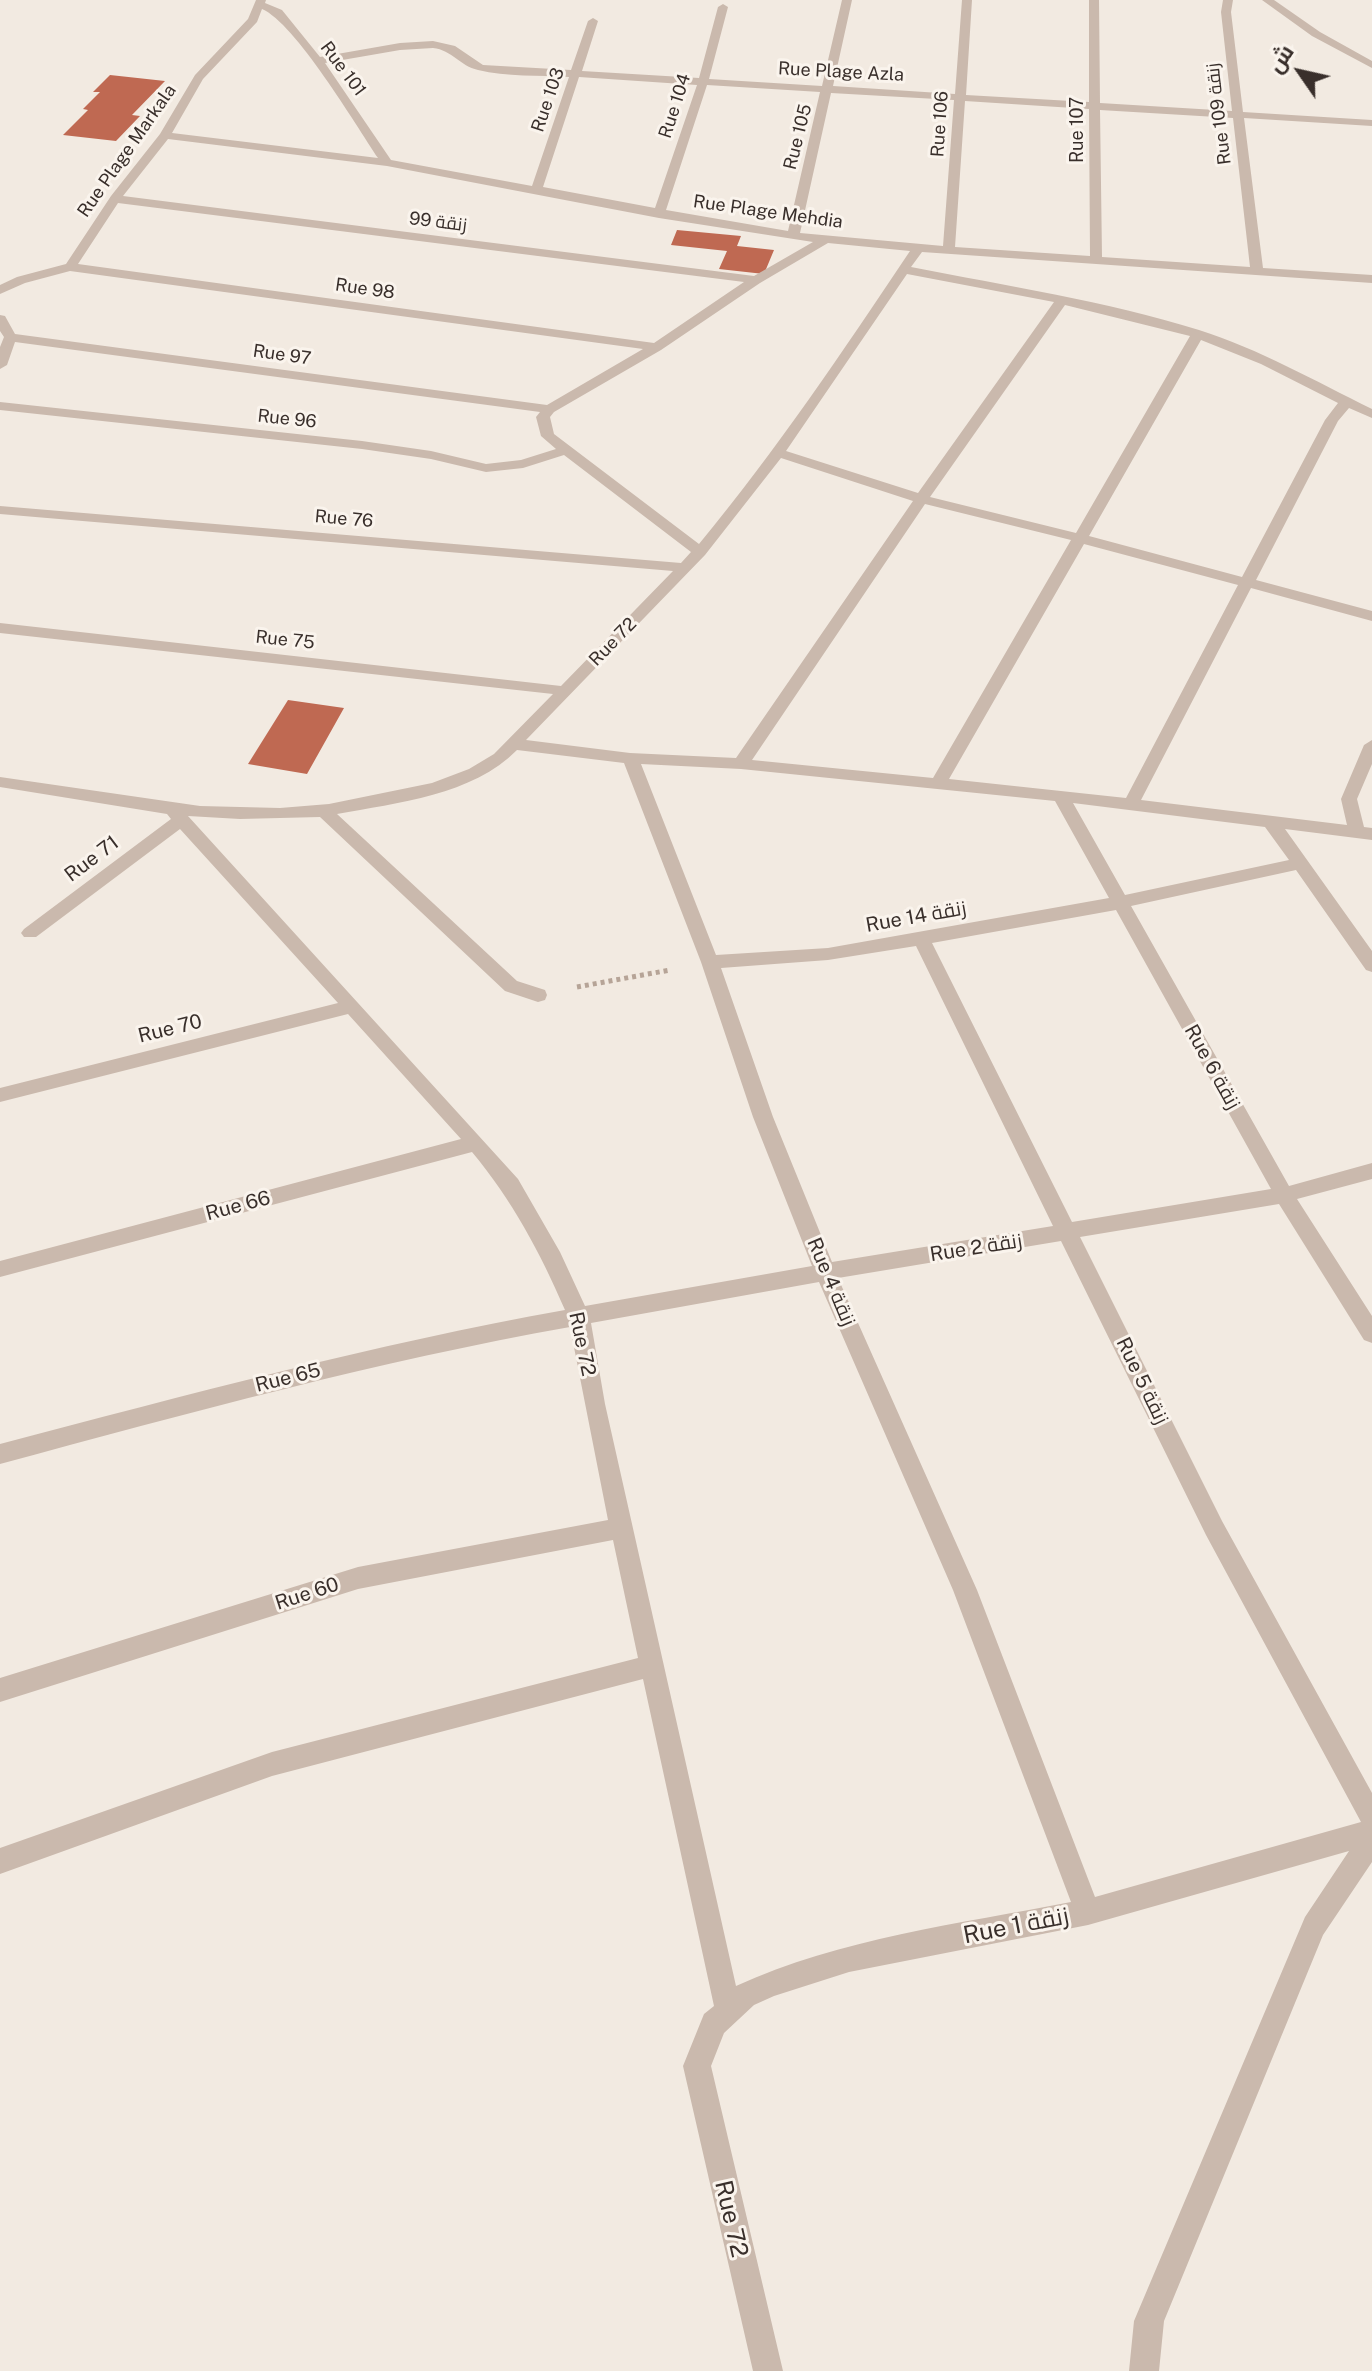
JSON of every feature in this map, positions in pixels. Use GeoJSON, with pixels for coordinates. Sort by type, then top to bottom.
{"type":"FeatureCollection","features":[{"type":"Feature","properties":{"kind":"street","name":"Rue 105"},"geometry":{"type":"LineString","coordinates":[[793,236],[829,90],[847,0]]}},
{"type":"Feature","properties":{"kind":"street","name":"Rue 106"},"geometry":{"type":"LineString","coordinates":[[949,250],[967,0]]}},
{"type":"Feature","properties":{"kind":"street","name":"Rue 107"},"geometry":{"type":"LineString","coordinates":[[1094,0],[1096,261]]}},
{"type":"Feature","properties":{"kind":"street","name":"Rue 109 زنقة"},"geometry":{"type":"LineString","coordinates":[[1228,0],[1226,12],[1257,271]]}},
{"type":"Feature","properties":{"kind":"street"},"geometry":{"type":"LineString","coordinates":[[1267,0],[1308,29],[1372,65]]}},
{"type":"Feature","properties":{"kind":"street","name":"Rue 101"},"geometry":{"type":"LineString","coordinates":[[261,3],[278,12],[317,61],[387,163]]}},
{"type":"Feature","properties":{"kind":"street","name":"Rue Plage Markala"},"geometry":{"type":"LineString","coordinates":[[70,267],[115,199],[165,135],[209,64],[253,20],[261,3]]}},
{"type":"Feature","properties":{"kind":"street","name":"Rue 104"},"geometry":{"type":"LineString","coordinates":[[659,214],[703,82],[723,7]]}},
{"type":"Feature","properties":{"kind":"street","name":"Rue 103"},"geometry":{"type":"LineString","coordinates":[[536,190],[593,21]]}},
{"type":"Feature","properties":{"kind":"street","name":"Rue Plage Azla"},"geometry":{"type":"LineString","coordinates":[[317,61],[432,45],[452,48],[467,63],[478,67],[1372,123]]}},
{"type":"Feature","properties":{"kind":"street","name":"Rue Plage Mehdia"},"geometry":{"type":"LineString","coordinates":[[165,135],[387,163],[659,214],[825,240],[1372,279]]}},
{"type":"Feature","properties":{"kind":"street","name":"زنقة 99"},"geometry":{"type":"LineString","coordinates":[[115,199],[756,280]]}},
{"type":"Feature","properties":{"kind":"street"},"geometry":{"type":"LineString","coordinates":[[700,552],[566,450],[544,430],[543,417],[549,409],[656,347],[756,280],[825,240]]}},
{"type":"Feature","properties":{"kind":"street","name":"Rue 72"},"geometry":{"type":"LineString","coordinates":[[0,782],[177,814],[239,813],[323,810],[453,783],[487,767],[566,691],[700,552],[778,453],[906,270],[918,248]]}},
{"type":"Feature","properties":{"kind":"street"},"geometry":{"type":"LineString","coordinates":[[0,290],[25,279],[70,267]]}},
{"type":"Feature","properties":{"kind":"street","name":"Rue 98"},"geometry":{"type":"LineString","coordinates":[[70,267],[656,347]]}},
{"type":"Feature","properties":{"kind":"street"},"geometry":{"type":"LineString","coordinates":[[906,270],[1198,334],[1256,357],[1372,414]]}},
{"type":"Feature","properties":{"kind":"street"},"geometry":{"type":"LineString","coordinates":[[741,764],[921,499],[1061,302]]}},
{"type":"Feature","properties":{"kind":"street"},"geometry":{"type":"LineString","coordinates":[[0,319],[10,337],[0,365]]}},
{"type":"Feature","properties":{"kind":"street"},"geometry":{"type":"LineString","coordinates":[[938,784],[1198,334]]}},
{"type":"Feature","properties":{"kind":"street","name":"Rue 97"},"geometry":{"type":"LineString","coordinates":[[10,337],[549,409]]}},
{"type":"Feature","properties":{"kind":"street"},"geometry":{"type":"LineString","coordinates":[[1131,804],[1332,420],[1346,402]]}},
{"type":"Feature","properties":{"kind":"street","name":"Rue 96"},"geometry":{"type":"LineString","coordinates":[[0,406],[362,445],[431,455],[486,468],[523,464],[566,450]]}},
{"type":"Feature","properties":{"kind":"street"},"geometry":{"type":"LineString","coordinates":[[778,453],[921,499],[1372,616]]}},
{"type":"Feature","properties":{"kind":"street","name":"Rue 76"},"geometry":{"type":"LineString","coordinates":[[0,510],[684,568]]}},
{"type":"Feature","properties":{"kind":"street","name":"Rue 75"},"geometry":{"type":"LineString","coordinates":[[0,628],[566,691]]}},
{"type":"Feature","properties":{"kind":"street"},"geometry":{"type":"LineString","coordinates":[[512,744],[630,758],[741,764],[1061,796],[1364,833]]}},
{"type":"Feature","properties":{"kind":"street"},"geometry":{"type":"LineString","coordinates":[[1364,833],[1349,799],[1372,745]]}},
{"type":"Feature","properties":{"kind":"street","name":"Rue 4 زنقة"},"geometry":{"type":"LineString","coordinates":[[630,758],[710,962],[763,1117],[825,1272],[965,1590],[1088,1912]]}},
{"type":"Feature","properties":{"kind":"street","name":"Rue 6 زنقة"},"geometry":{"type":"LineString","coordinates":[[1061,796],[1118,903],[1284,1195],[1372,1334]]}},
{"type":"Feature","properties":{"kind":"street"},"geometry":{"type":"LineString","coordinates":[[323,810],[511,986],[538,995]]}},
{"type":"Feature","properties":{"kind":"street","name":"Rue 72"},"geometry":{"type":"LineString","coordinates":[[177,814],[511,1185],[533,1220],[579,1317],[594,1404],[728,2009]]}},
{"type":"Feature","properties":{"kind":"street","name":"Rue 71"},"geometry":{"type":"LineString","coordinates":[[30,933],[177,814]]}},
{"type":"Feature","properties":{"kind":"street"},"geometry":{"type":"LineString","coordinates":[[1271,822],[1372,965]]}},
{"type":"Feature","properties":{"kind":"street","name":"Rue 14 زنقة"},"geometry":{"type":"LineString","coordinates":[[710,962],[828,954],[921,939],[1118,903],[1300,863]]}},
{"type":"Feature","properties":{"kind":"street","name":"Rue 5 زنقة"},"geometry":{"type":"LineString","coordinates":[[921,939],[1214,1528],[1372,1818]]}},
{"type":"Feature","properties":{"kind":"street","name":"Rue 70"},"geometry":{"type":"LineString","coordinates":[[0,1095],[350,1007]]}},
{"type":"Feature","properties":{"kind":"street","name":"Rue 66"},"geometry":{"type":"LineString","coordinates":[[0,1269],[476,1143]]}},
{"type":"Feature","properties":{"kind":"street","name":"Rue 2 زنقة"},"geometry":{"type":"LineString","coordinates":[[579,1317],[1284,1195],[1372,1171]]}},
{"type":"Feature","properties":{"kind":"street","name":"Rue 65"},"geometry":{"type":"LineString","coordinates":[[0,1454],[369,1358],[463,1337],[579,1317]]}},
{"type":"Feature","properties":{"kind":"street","name":"Rue 60"},"geometry":{"type":"LineString","coordinates":[[0,1690],[358,1578],[622,1528]]}},
{"type":"Feature","properties":{"kind":"street"},"geometry":{"type":"LineString","coordinates":[[0,1861],[272,1764],[651,1666]]}},
{"type":"Feature","properties":{"kind":"street","name":"Rue 1 زنقة"},"geometry":{"type":"LineString","coordinates":[[697,2066],[714,2024],[745,1996],[771,1984],[849,1959],[1088,1912],[1372,1832]]}},
{"type":"Feature","properties":{"kind":"street"},"geometry":{"type":"LineString","coordinates":[[1144,2371],[1149,2321],[1314,1926],[1372,1839]]}},
{"type":"Feature","properties":{"kind":"street","name":"Rue 72"},"geometry":{"type":"LineString","coordinates":[[697,2066],[768,2371]]}},
{"type":"Feature","properties":{"kind":"path"},"geometry":{"type":"LineString","coordinates":[[538,995],[710,962]]}},
{"type":"Feature","properties":{"kind":"building"},"geometry":{"type":"Polygon","coordinates":[[[110,75],[165,81],[132,115],[140,116],[116,141],[63,135],[88,110],[83,109],[100,92],[93,92],[110,75]]]}},
{"type":"Feature","properties":{"kind":"building"},"geometry":{"type":"Polygon","coordinates":[[[677,230],[741,236],[737,246],[774,250],[764,274],[719,269],[727,251],[671,245],[677,230]]]}},
{"type":"Feature","properties":{"kind":"building"},"geometry":{"type":"Polygon","coordinates":[[[288,700],[344,708],[307,774],[248,764],[288,700]]]}}]}
